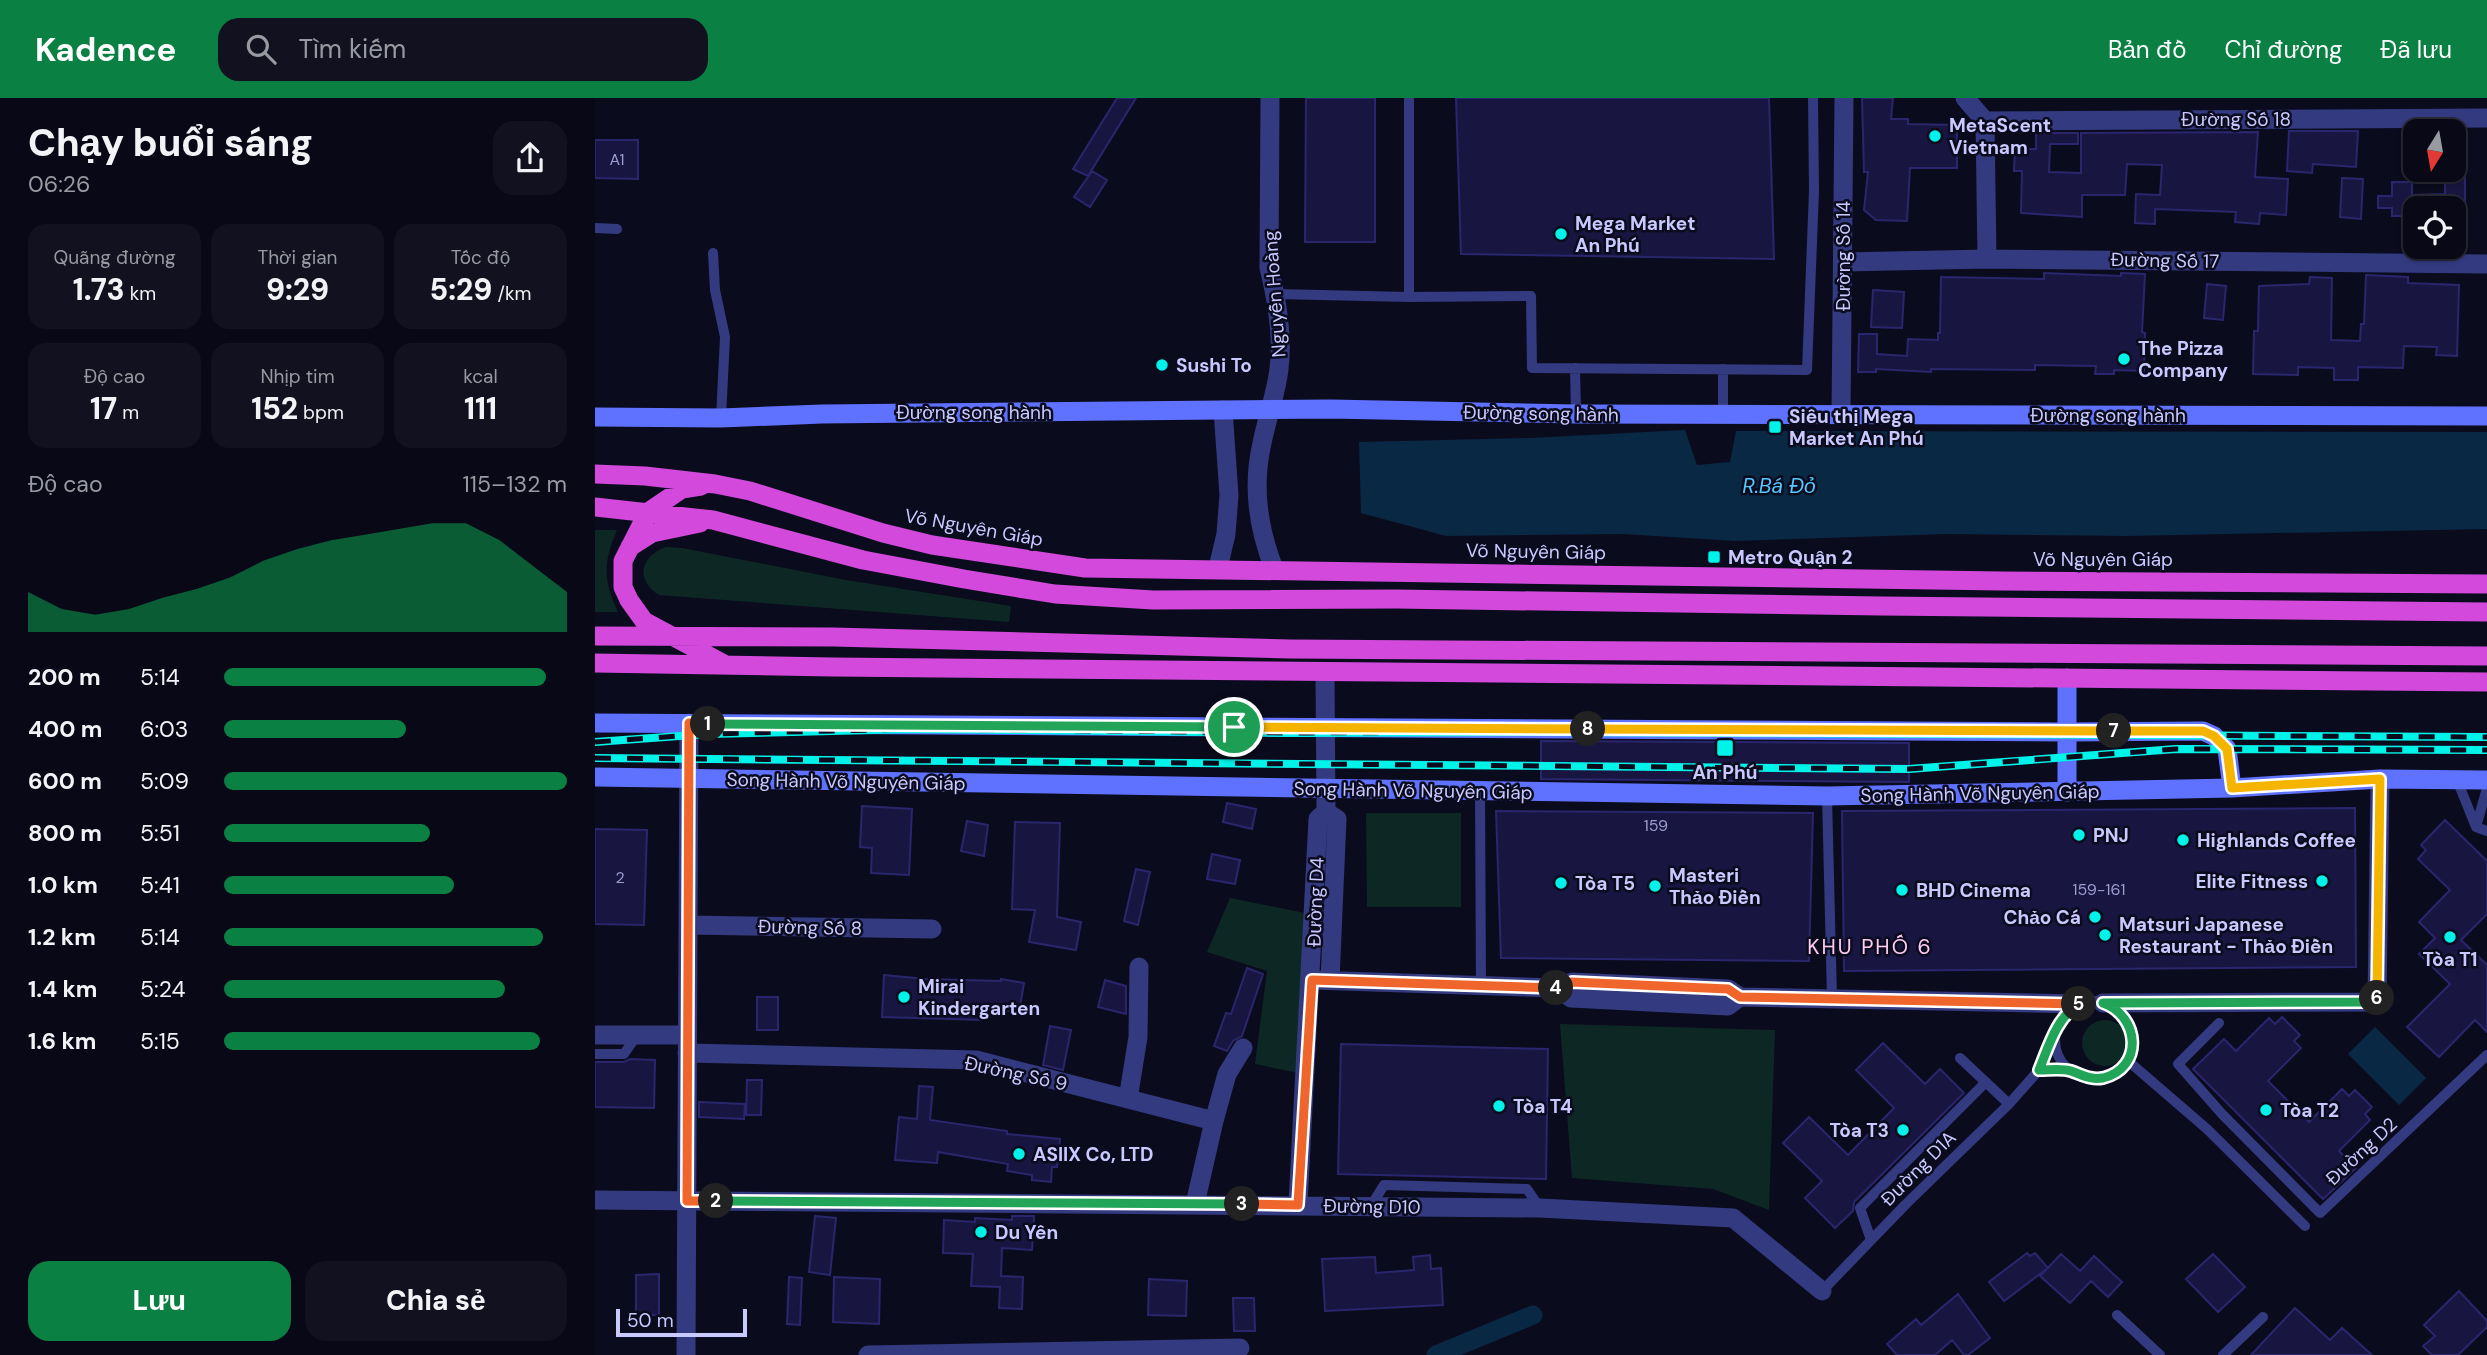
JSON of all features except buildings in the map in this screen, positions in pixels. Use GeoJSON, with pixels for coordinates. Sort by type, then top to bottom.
{"type":"FeatureCollection","features":[{"type":"Feature","properties":{"kind":"highway","name":"Võ Nguyên Giáp"},"geometry":{"type":"LineString","coordinates":[[595,474],[645,475],[715,484],[750,491],[883,533],[932,545],[1085,568],[2002,581],[2487,584]]}},
{"type":"Feature","properties":{"kind":"highway"},"geometry":{"type":"LineString","coordinates":[[715,484],[682,489],[648,512],[629,547],[621,574],[629,600],[644,621],[727,666]]}},
{"type":"Feature","properties":{"kind":"highway"},"geometry":{"type":"LineString","coordinates":[[595,508],[713,520],[863,560],[964,579],[1055,594],[1153,600],[1396,599],[2487,612]]}},
{"type":"Feature","properties":{"kind":"highway"},"geometry":{"type":"LineString","coordinates":[[629,547],[652,533],[713,520]]}},
{"type":"Feature","properties":{"kind":"highway"},"geometry":{"type":"LineString","coordinates":[[595,636],[833,637],[1303,649],[2487,656]]}},
{"type":"Feature","properties":{"kind":"highway"},"geometry":{"type":"LineString","coordinates":[[595,663],[2487,682]]}},
{"type":"Feature","properties":{"kind":"main road","name":"Đường song hành"},"geometry":{"type":"LineString","coordinates":[[595,417],[721,418],[822,414],[1223,410],[1576,414],[2487,416]]}},
{"type":"Feature","properties":{"kind":"main road"},"geometry":{"type":"LineString","coordinates":[[2067,678],[2067,792]]}},
{"type":"Feature","properties":{"kind":"main road"},"geometry":{"type":"LineString","coordinates":[[595,723],[2203,731],[2214,736],[2227,749],[2232,788]]}},
{"type":"Feature","properties":{"kind":"main road","name":"Song Hành Võ Nguyên Giáp"},"geometry":{"type":"LineString","coordinates":[[595,777],[1827,796],[2232,788],[2380,779],[2487,780]]}},
{"type":"Feature","properties":{"kind":"street","name":"Nguyễn Hoàng"},"geometry":{"type":"LineString","coordinates":[[1270,98],[1269,268],[1276,294],[1279,369],[1259,457],[1258,491],[1261,531],[1275,569]]}},
{"type":"Feature","properties":{"kind":"street","name":"Đường Số 14"},"geometry":{"type":"LineString","coordinates":[[1841,415],[1844,98]]}},
{"type":"Feature","properties":{"kind":"street"},"geometry":{"type":"LineString","coordinates":[[1965,98],[1985,121],[1987,259]]}},
{"type":"Feature","properties":{"kind":"street","name":"Đường Số 18"},"geometry":{"type":"LineString","coordinates":[[1985,121],[2487,118]]}},
{"type":"Feature","properties":{"kind":"street","name":"Đường Số 17"},"geometry":{"type":"LineString","coordinates":[[1843,262],[1987,259],[2487,264]]}},
{"type":"Feature","properties":{"kind":"street"},"geometry":{"type":"LineString","coordinates":[[1218,568],[1226,534],[1229,495],[1223,410]]}},
{"type":"Feature","properties":{"kind":"street","name":"Đường D4"},"geometry":{"type":"LineString","coordinates":[[1298,1205],[1321,980],[1326,867],[1337,819],[1326,811],[1325,672]]}},
{"type":"Feature","properties":{"kind":"street"},"geometry":{"type":"LineString","coordinates":[[686,1355],[689,723]]}},
{"type":"Feature","properties":{"kind":"street"},"geometry":{"type":"LineString","coordinates":[[2103,1003],[2377,1002],[2380,779]]}},
{"type":"Feature","properties":{"kind":"street","name":"Đường Số 8"},"geometry":{"type":"LineString","coordinates":[[688,925],[932,929]]}},
{"type":"Feature","properties":{"kind":"street"},"geometry":{"type":"LineString","coordinates":[[1128,1099],[1138,1037],[1139,967]]}},
{"type":"Feature","properties":{"kind":"street"},"geometry":{"type":"LineString","coordinates":[[1321,980],[1559,988],[1571,998],[1728,1006],[1740,997],[2079,1004]]}},
{"type":"Feature","properties":{"kind":"street","name":"Đường Số 9"},"geometry":{"type":"LineString","coordinates":[[595,1035],[637,1035],[687,1044],[976,1060],[1214,1121]]}},
{"type":"Feature","properties":{"kind":"street"},"geometry":{"type":"LineString","coordinates":[[1195,1204],[1227,1074],[1243,1048]]}},
{"type":"Feature","properties":{"kind":"street","name":"Đường D10"},"geometry":{"type":"LineString","coordinates":[[595,1200],[1540,1208],[1733,1218],[1822,1291]]}},
{"type":"Feature","properties":{"kind":"street"},"geometry":{"type":"LineString","coordinates":[[868,1355],[1240,1348]]}},
{"type":"Feature","properties":{"kind":"lane"},"geometry":{"type":"LineString","coordinates":[[1409,98],[1409,297]]}},
{"type":"Feature","properties":{"kind":"lane"},"geometry":{"type":"LineString","coordinates":[[1276,294],[1531,296],[1532,368],[1807,370],[1814,191],[1813,98]]}},
{"type":"Feature","properties":{"kind":"lane"},"geometry":{"type":"LineString","coordinates":[[595,228],[617,229]]}},
{"type":"Feature","properties":{"kind":"lane"},"geometry":{"type":"LineString","coordinates":[[713,253],[715,290],[726,337],[721,418]]}},
{"type":"Feature","properties":{"kind":"lane"},"geometry":{"type":"LineString","coordinates":[[1575,368],[1576,414]]}},
{"type":"Feature","properties":{"kind":"lane"},"geometry":{"type":"LineString","coordinates":[[1723,369],[1723,414]]}},
{"type":"Feature","properties":{"kind":"lane"},"geometry":{"type":"LineString","coordinates":[[2457,780],[2482,829]]}},
{"type":"Feature","properties":{"kind":"lane"},"geometry":{"type":"LineString","coordinates":[[2482,829],[2487,788]]}},
{"type":"Feature","properties":{"kind":"lane"},"geometry":{"type":"LineString","coordinates":[[1480,791],[1481,986]]}},
{"type":"Feature","properties":{"kind":"lane"},"geometry":{"type":"LineString","coordinates":[[1827,796],[1832,999]]}},
{"type":"Feature","properties":{"kind":"lane"},"geometry":{"type":"LineString","coordinates":[[2039,1070],[2070,1070],[2090,1079],[2111,1075],[2127,1060],[2133,1037],[2124,1015],[2115,1007],[2094,1001],[2079,1004],[2060,1020],[2055,1032],[2057,1053],[2070,1070]]}},
{"type":"Feature","properties":{"kind":"lane"},"geometry":{"type":"LineString","coordinates":[[2219,1023],[2178,1064],[2222,1114],[2276,1168],[2261,1183]]}},
{"type":"Feature","properties":{"kind":"lane","name":"Đường D1A"},"geometry":{"type":"LineString","coordinates":[[1822,1291],[2009,1104],[2039,1070],[2055,1032]]}},
{"type":"Feature","properties":{"kind":"lane"},"geometry":{"type":"LineString","coordinates":[[595,1054],[624,1054],[637,1035]]}},
{"type":"Feature","properties":{"kind":"lane","name":"Đường D2"},"geometry":{"type":"LineString","coordinates":[[2276,1168],[2320,1213],[2487,1055]]}},
{"type":"Feature","properties":{"kind":"lane"},"geometry":{"type":"LineString","coordinates":[[1960,1058],[2009,1104]]}},
{"type":"Feature","properties":{"kind":"lane"},"geometry":{"type":"LineString","coordinates":[[2127,1060],[2207,1129],[2305,1226]]}},
{"type":"Feature","properties":{"kind":"lane"},"geometry":{"type":"LineString","coordinates":[[1871,1240],[1860,1208],[1986,1082]]}},
{"type":"Feature","properties":{"kind":"lane"},"geometry":{"type":"LineString","coordinates":[[2207,1129],[2222,1114]]}},
{"type":"Feature","properties":{"kind":"lane"},"geometry":{"type":"LineString","coordinates":[[2117,1315],[2160,1355]]}},
{"type":"Feature","properties":{"kind":"lane"},"geometry":{"type":"LineString","coordinates":[[2224,1355],[2263,1317]]}},
{"type":"Feature","properties":{"kind":"green space"},"geometry":{"type":"Polygon","coordinates":[[[595,530],[617,530],[607,562],[607,581],[618,612],[595,612],[595,530]]]}},
{"type":"Feature","properties":{"kind":"green space"},"geometry":{"type":"Polygon","coordinates":[[[666,547],[846,580],[1011,606],[1009,622],[659,595],[646,582],[644,569],[651,556],[666,547]]]}},
{"type":"Feature","properties":{"kind":"green space"},"geometry":{"type":"Polygon","coordinates":[[[1366,813],[1461,813],[1461,907],[1367,907],[1366,813]]]}},
{"type":"Feature","properties":{"kind":"green space"},"geometry":{"type":"Polygon","coordinates":[[[1230,898],[1310,914],[1303,1074],[1255,1064],[1267,971],[1207,952],[1230,898]]]}},
{"type":"Feature","properties":{"kind":"green space"},"geometry":{"type":"Polygon","coordinates":[[[2105,1020],[2122,1026],[2128,1043],[2122,1060],[2105,1066],[2088,1060],[2082,1043],[2088,1026],[2105,1020]]]}},
{"type":"Feature","properties":{"kind":"green space"},"geometry":{"type":"Polygon","coordinates":[[[1560,1024],[1775,1030],[1769,1210],[1713,1189],[1572,1178],[1560,1024]]]}},
{"type":"Feature","properties":{"kind":"water","name":"R.Bá Đỏ"},"geometry":{"type":"Polygon","coordinates":[[[1685,430],[1697,465],[1730,462],[1736,431],[2487,432],[2487,529],[2127,536],[1947,534],[1736,541],[1623,534],[1446,536],[1361,513],[1359,442],[1530,438],[1685,430]]]}},
{"type":"Feature","properties":{"kind":"water"},"geometry":{"type":"Polygon","coordinates":[[[2375,1027],[2426,1078],[2399,1105],[2348,1054],[2375,1027]]]}},
{"type":"Feature","properties":{"kind":"waterway"},"geometry":{"type":"LineString","coordinates":[[1436,1355],[1533,1315]]}},
{"type":"Feature","properties":{"kind":"railway"},"geometry":{"type":"LineString","coordinates":[[595,742],[708,734],[913,729],[2487,737]]}},
{"type":"Feature","properties":{"kind":"railway"},"geometry":{"type":"LineString","coordinates":[[595,758],[1909,769],[2176,749],[2487,750]]}},
{"type":"Feature","properties":{"kind":"place","name":"MetaScent Vietnam"},"geometry":{"type":"Point","coordinates":[1935,136]}},
{"type":"Feature","properties":{"kind":"place","name":"Mega Market An Phú"},"geometry":{"type":"Point","coordinates":[1561,234]}},
{"type":"Feature","properties":{"kind":"place","name":"The Pizza Company"},"geometry":{"type":"Point","coordinates":[2124,359]}},
{"type":"Feature","properties":{"kind":"place","name":"Sushi To"},"geometry":{"type":"Point","coordinates":[1162,365]}},
{"type":"Feature","properties":{"kind":"place","name":"Siêu thị Mega Market An Phú"},"geometry":{"type":"Point","coordinates":[1775,427]}},
{"type":"Feature","properties":{"kind":"place","name":"Metro Quận 2"},"geometry":{"type":"Point","coordinates":[1714,557]}},
{"type":"Feature","properties":{"kind":"place","name":"An Phú"},"geometry":{"type":"Point","coordinates":[1725,748]}},
{"type":"Feature","properties":{"kind":"place","name":"PNJ"},"geometry":{"type":"Point","coordinates":[2079,835]}},
{"type":"Feature","properties":{"kind":"place","name":"Highlands Coffee"},"geometry":{"type":"Point","coordinates":[2183,840]}},
{"type":"Feature","properties":{"kind":"place","name":"Elite Fitness"},"geometry":{"type":"Point","coordinates":[2322,881]}},
{"type":"Feature","properties":{"kind":"place","name":"Tòa T5"},"geometry":{"type":"Point","coordinates":[1561,883]}},
{"type":"Feature","properties":{"kind":"place","name":"Masteri Thảo Điền"},"geometry":{"type":"Point","coordinates":[1655,886]}},
{"type":"Feature","properties":{"kind":"place","name":"BHD Cinema"},"geometry":{"type":"Point","coordinates":[1902,890]}},
{"type":"Feature","properties":{"kind":"place","name":"Chảo Cá"},"geometry":{"type":"Point","coordinates":[2095,917]}},
{"type":"Feature","properties":{"kind":"place","name":"Matsuri Japanese Restaurant - Thảo Điền"},"geometry":{"type":"Point","coordinates":[2105,935]}},
{"type":"Feature","properties":{"kind":"place","name":"Tòa T1"},"geometry":{"type":"Point","coordinates":[2450,937]}},
{"type":"Feature","properties":{"kind":"place","name":"Mirai Kindergarten"},"geometry":{"type":"Point","coordinates":[904,997]}},
{"type":"Feature","properties":{"kind":"place","name":"Tòa T4"},"geometry":{"type":"Point","coordinates":[1499,1106]}},
{"type":"Feature","properties":{"kind":"place","name":"Tòa T2"},"geometry":{"type":"Point","coordinates":[2266,1110]}},
{"type":"Feature","properties":{"kind":"place","name":"Tòa T3"},"geometry":{"type":"Point","coordinates":[1903,1130]}},
{"type":"Feature","properties":{"kind":"place","name":"ASIIX Co, LTD"},"geometry":{"type":"Point","coordinates":[1019,1154]}},
{"type":"Feature","properties":{"kind":"place","name":"Du Yên"},"geometry":{"type":"Point","coordinates":[981,1232]}},
{"type":"Feature","properties":{"kind":"district","name":"KHU PHỐ 6"},"geometry":{"type":"Point","coordinates":[1870,947]}},
{"type":"Feature","properties":{"kind":"route"},"geometry":{"type":"LineString","coordinates":[[689,723],[1234,727],[2203,731],[2214,736],[2227,749],[2232,788],[2380,779],[2377,1002],[2103,1003],[2115,1007],[2124,1015],[2133,1037],[2132,1049],[2127,1060],[2111,1075],[2090,1079],[2070,1070],[2039,1070],[2060,1020],[2079,1004],[1740,997],[1728,989],[1572,982],[1559,988],[1312,980],[1298,1205],[687,1201],[689,723]]}}]}
